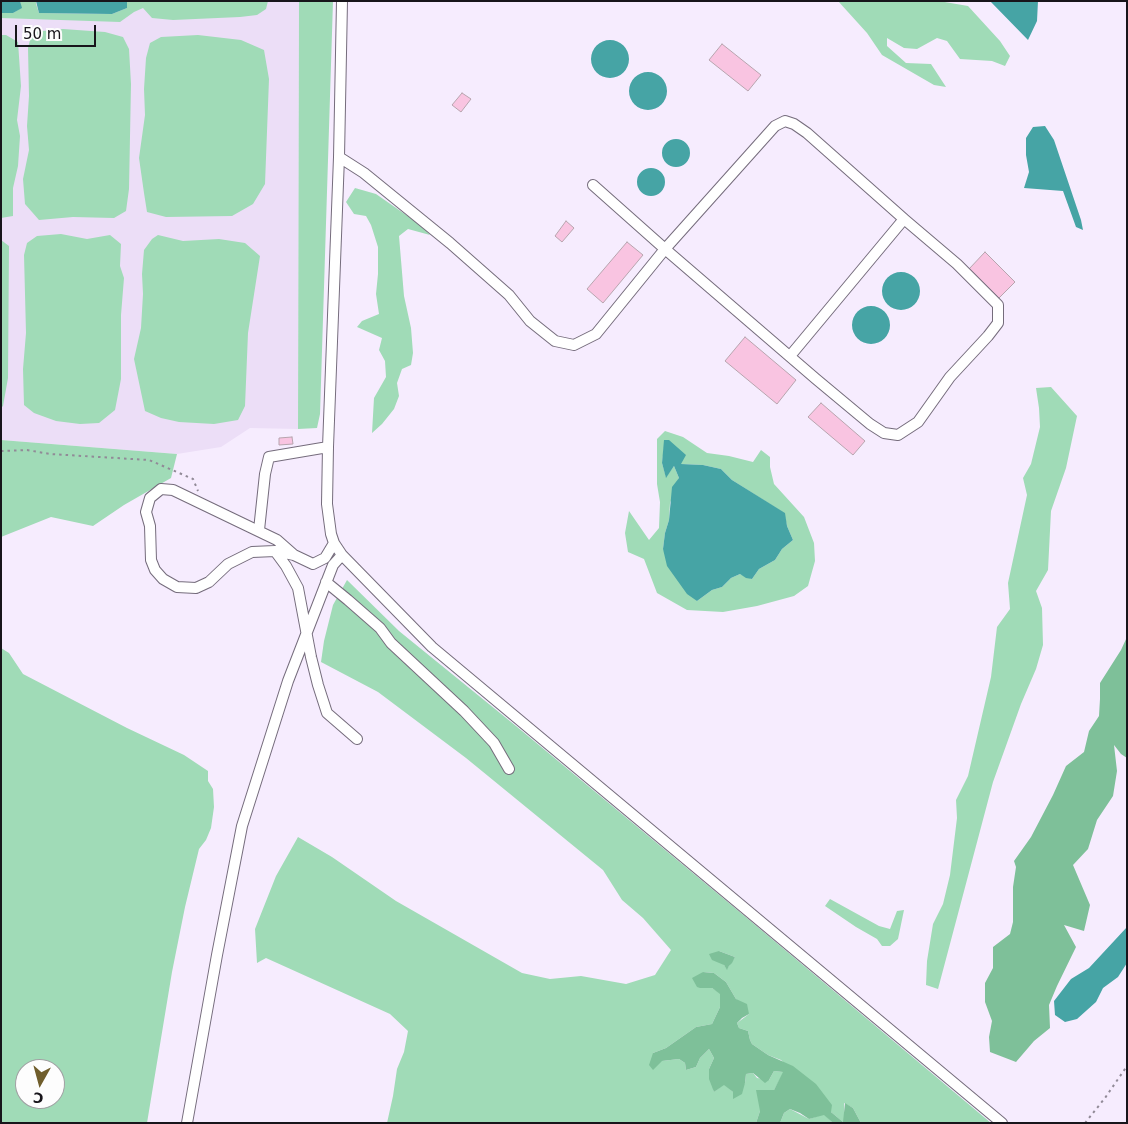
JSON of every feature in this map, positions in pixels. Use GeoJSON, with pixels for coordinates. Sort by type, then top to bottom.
{"type":"FeatureCollection","features":[{"type":"Feature","properties":{"kind":"street"},"geometry":{"type":"LineString","coordinates":[[342,1],[339,156],[327,504],[331,534],[334,542],[342,555],[432,647],[1002,1123]]}},
{"type":"Feature","properties":{"kind":"street"},"geometry":{"type":"LineString","coordinates":[[339,156],[364,173],[450,243],[508,295],[530,321],[555,341],[574,345],[596,334],[665,249],[775,126],[785,121],[794,124],[807,133],[957,264],[998,305],[998,323],[950,377],[918,422],[898,435],[884,433],[870,424],[816,380],[790,356],[665,249],[593,185]]}},
{"type":"Feature","properties":{"kind":"street"},"geometry":{"type":"LineString","coordinates":[[790,356],[904,219]]}},
{"type":"Feature","properties":{"kind":"street"},"geometry":{"type":"LineString","coordinates":[[258,530],[269,457],[328,447]]}},
{"type":"Feature","properties":{"kind":"street"},"geometry":{"type":"LineString","coordinates":[[294,555],[275,552],[252,552],[228,564],[209,582],[196,588],[177,587],[163,580],[155,570],[151,560],[150,526],[146,512],[150,498],[161,489],[173,490],[277,540],[294,555],[313,564],[325,558],[334,542]]}},
{"type":"Feature","properties":{"kind":"street"},"geometry":{"type":"LineString","coordinates":[[275,552],[286,566],[298,588],[313,666],[327,712],[358,739]]}},
{"type":"Feature","properties":{"kind":"street"},"geometry":{"type":"LineString","coordinates":[[187,1123],[242,826],[288,681],[333,565],[342,555]]}},
{"type":"Feature","properties":{"kind":"street"},"geometry":{"type":"LineString","coordinates":[[326,582],[380,628],[391,644],[464,710],[494,743],[508,770]]}},
{"type":"Feature","properties":{"kind":"path"},"geometry":{"type":"LineString","coordinates":[[1,451],[28,450],[50,454],[149,460],[193,479],[204,504]]}},
{"type":"Feature","properties":{"kind":"path"},"geometry":{"type":"LineString","coordinates":[[1085,1123],[1127,1066]]}},
{"type":"Feature","properties":{"kind":"shaded area"},"geometry":{"type":"Polygon","coordinates":[[[1,1],[299,1],[298,429],[250,428],[221,447],[177,454],[1,440],[1,1]]]}},
{"type":"Feature","properties":{"kind":"shaded area"},"geometry":{"type":"Polygon","coordinates":[[[1,1],[20,1],[22,8],[13,13],[1,13],[1,1]]]}},
{"type":"Feature","properties":{"kind":"shaded area"},"geometry":{"type":"Polygon","coordinates":[[[20,1],[36,1],[39,13],[112,14],[127,8],[127,1],[268,1],[266,9],[257,15],[240,17],[173,20],[152,18],[143,8],[120,22],[1,18],[1,13],[13,13],[21,8],[20,1]]]}},
{"type":"Feature","properties":{"kind":"shaded area"},"geometry":{"type":"Polygon","coordinates":[[[36,1],[127,1],[127,8],[112,14],[39,13],[36,1]]]}},
{"type":"Feature","properties":{"kind":"shaded area"},"geometry":{"type":"Polygon","coordinates":[[[299,1],[333,1],[320,414],[317,428],[298,429],[299,1]]]}},
{"type":"Feature","properties":{"kind":"shaded area"},"geometry":{"type":"Polygon","coordinates":[[[838,1],[939,1],[968,6],[1000,41],[1010,56],[1005,66],[992,61],[960,59],[947,41],[937,38],[917,49],[904,48],[887,38],[887,46],[906,63],[931,64],[946,87],[934,85],[882,55],[867,33],[838,1]]]}},
{"type":"Feature","properties":{"kind":"shaded area"},"geometry":{"type":"Polygon","coordinates":[[[990,1],[1038,1],[1037,21],[1028,40],[990,1]]]}},
{"type":"Feature","properties":{"kind":"shaded area"},"geometry":{"type":"Polygon","coordinates":[[[63,29],[105,32],[123,37],[129,49],[131,84],[129,189],[126,211],[114,218],[73,217],[39,220],[25,204],[23,179],[29,150],[27,126],[29,96],[28,48],[32,32],[63,29]]]}},
{"type":"Feature","properties":{"kind":"shaded area"},"geometry":{"type":"Polygon","coordinates":[[[1,35],[6,35],[18,42],[21,86],[17,120],[20,136],[18,166],[13,188],[13,216],[1,218],[1,35]]]}},
{"type":"Feature","properties":{"kind":"shaded area"},"geometry":{"type":"Polygon","coordinates":[[[198,35],[241,40],[264,50],[269,79],[265,184],[253,204],[232,216],[166,217],[147,212],[139,158],[145,115],[146,58],[150,43],[161,37],[198,35]]]}},
{"type":"Feature","properties":{"kind":"shaded area"},"geometry":{"type":"Polygon","coordinates":[[[610,40],[623,46],[629,59],[623,72],[610,78],[597,72],[591,59],[597,46],[610,40]]]}},
{"type":"Feature","properties":{"kind":"shaded area"},"geometry":{"type":"Polygon","coordinates":[[[648,72],[661,78],[667,91],[661,104],[648,110],[635,104],[629,91],[635,78],[648,72]]]}},
{"type":"Feature","properties":{"kind":"shaded area"},"geometry":{"type":"Polygon","coordinates":[[[1045,126],[1054,140],[1083,230],[1076,227],[1063,191],[1024,188],[1029,172],[1026,138],[1033,127],[1045,126]]]}},
{"type":"Feature","properties":{"kind":"shaded area"},"geometry":{"type":"Polygon","coordinates":[[[676,139],[686,143],[690,153],[686,163],[676,167],[666,163],[662,153],[666,143],[676,139]]]}},
{"type":"Feature","properties":{"kind":"shaded area"},"geometry":{"type":"Polygon","coordinates":[[[651,168],[661,172],[665,182],[661,192],[651,196],[641,192],[637,182],[641,172],[651,168]]]}},
{"type":"Feature","properties":{"kind":"shaded area"},"geometry":{"type":"Polygon","coordinates":[[[355,188],[376,194],[422,226],[430,235],[408,229],[399,236],[404,296],[411,328],[413,353],[411,365],[402,369],[397,383],[399,396],[394,409],[372,433],[374,398],[386,377],[385,361],[379,350],[382,338],[357,327],[362,321],[379,314],[376,294],[378,247],[366,216],[354,214],[346,202],[355,188]]]}},
{"type":"Feature","properties":{"kind":"shaded area"},"geometry":{"type":"Polygon","coordinates":[[[61,234],[87,239],[110,235],[121,244],[120,266],[124,278],[121,315],[121,379],[115,410],[99,423],[80,424],[56,421],[34,413],[24,405],[23,369],[26,333],[24,255],[27,243],[37,236],[61,234]]]}},
{"type":"Feature","properties":{"kind":"shaded area"},"geometry":{"type":"Polygon","coordinates":[[[158,235],[183,241],[219,239],[245,243],[260,256],[248,333],[245,406],[238,420],[214,424],[179,422],[161,418],[145,411],[134,359],[141,328],[144,250],[152,239],[158,235]]]}},
{"type":"Feature","properties":{"kind":"shaded area"},"geometry":{"type":"Polygon","coordinates":[[[1,240],[9,246],[8,378],[1,408],[1,240]]]}},
{"type":"Feature","properties":{"kind":"shaded area"},"geometry":{"type":"Polygon","coordinates":[[[901,272],[914,278],[920,291],[914,304],[901,310],[888,304],[882,291],[888,278],[901,272]]]}},
{"type":"Feature","properties":{"kind":"shaded area"},"geometry":{"type":"Polygon","coordinates":[[[871,306],[884,312],[890,325],[884,338],[871,344],[858,338],[852,325],[858,312],[871,306]]]}},
{"type":"Feature","properties":{"kind":"shaded area"},"geometry":{"type":"Polygon","coordinates":[[[1051,387],[1077,416],[1066,468],[1051,511],[1048,570],[1036,591],[1042,608],[1043,645],[1036,669],[1021,704],[993,782],[938,989],[926,985],[927,961],[933,924],[943,904],[950,875],[957,818],[956,800],[968,776],[991,677],[997,627],[1010,609],[1008,583],[1027,495],[1023,478],[1031,464],[1040,427],[1036,388],[1051,387]]]}},
{"type":"Feature","properties":{"kind":"shaded area"},"geometry":{"type":"Polygon","coordinates":[[[665,431],[683,437],[707,453],[753,462],[761,450],[770,457],[774,484],[804,517],[814,543],[815,561],[808,586],[794,596],[757,606],[723,612],[687,610],[657,593],[644,559],[628,552],[625,533],[629,511],[649,540],[659,528],[660,502],[657,484],[657,439],[665,431]],[[665,440],[662,463],[666,477],[674,466],[679,478],[670,503],[669,520],[663,549],[697,601],[740,574],[752,579],[759,569],[775,560],[782,549],[793,540],[784,513],[732,480],[721,469],[703,465],[680,464],[665,440]]]}},
{"type":"Feature","properties":{"kind":"shaded area"},"geometry":{"type":"Polygon","coordinates":[[[1,440],[177,454],[171,478],[124,505],[93,526],[51,517],[1,537],[1,440]]]}},
{"type":"Feature","properties":{"kind":"shaded area"},"geometry":{"type":"Polygon","coordinates":[[[664,440],[669,440],[686,455],[681,464],[703,465],[721,469],[732,480],[785,513],[787,526],[793,540],[782,549],[775,560],[759,569],[752,579],[740,574],[697,601],[687,594],[667,566],[663,549],[665,533],[669,520],[672,487],[679,478],[674,466],[666,478],[662,463],[664,440]]]}},
{"type":"Feature","properties":{"kind":"shaded area"},"geometry":{"type":"Polygon","coordinates":[[[347,580],[399,631],[516,726],[991,1123],[861,1123],[853,1108],[844,1103],[844,1123],[781,1060],[768,1055],[752,1044],[748,1031],[739,1028],[737,1023],[749,1014],[736,999],[726,982],[714,973],[703,972],[700,988],[712,988],[720,993],[720,1007],[712,1024],[696,1027],[666,1048],[653,1053],[662,1061],[679,1059],[685,1063],[686,1070],[696,1067],[700,1058],[709,1049],[714,1058],[709,1069],[714,1092],[724,1084],[733,1092],[733,1098],[745,1083],[746,1074],[753,1073],[757,1078],[769,1080],[774,1071],[784,1072],[760,1111],[756,1123],[387,1123],[397,1069],[404,1052],[408,1031],[390,1014],[266,958],[257,963],[255,929],[276,876],[298,837],[332,857],[396,901],[522,973],[550,979],[581,976],[626,984],[655,975],[671,950],[643,918],[622,900],[603,870],[466,758],[378,692],[321,662],[333,605],[347,580]],[[719,951],[727,969],[735,957],[719,951]]]}},
{"type":"Feature","properties":{"kind":"shaded area"},"geometry":{"type":"Polygon","coordinates":[[[1127,637],[1127,758],[1114,745],[1117,771],[1113,796],[1097,820],[1088,849],[1073,865],[1090,905],[1084,931],[1064,925],[1076,947],[1049,1005],[1050,1028],[1034,1041],[1016,1062],[990,1052],[989,1037],[992,1021],[985,1002],[985,983],[993,968],[993,947],[1010,934],[1013,922],[1013,887],[1016,867],[1014,861],[1031,837],[1066,766],[1084,752],[1089,731],[1099,716],[1100,683],[1127,637]]]}},
{"type":"Feature","properties":{"kind":"shaded area"},"geometry":{"type":"Polygon","coordinates":[[[1,648],[9,653],[23,674],[184,755],[208,771],[208,781],[213,789],[214,807],[211,828],[206,840],[199,849],[185,907],[172,972],[147,1123],[1,1123],[1,648]]]}},
{"type":"Feature","properties":{"kind":"shaded area"},"geometry":{"type":"Polygon","coordinates":[[[830,899],[879,926],[890,929],[897,911],[904,910],[898,939],[890,946],[882,946],[877,939],[825,906],[830,899]]]}},
{"type":"Feature","properties":{"kind":"shaded area"},"geometry":{"type":"Polygon","coordinates":[[[1127,927],[1127,963],[1118,977],[1103,988],[1096,1002],[1077,1019],[1065,1022],[1055,1015],[1054,1001],[1071,979],[1089,968],[1127,927]]]}},
{"type":"Feature","properties":{"kind":"shaded area"},"geometry":{"type":"Polygon","coordinates":[[[719,951],[735,957],[727,970],[724,965],[712,960],[709,954],[719,951]]]}},
{"type":"Feature","properties":{"kind":"shaded area"},"geometry":{"type":"Polygon","coordinates":[[[703,972],[714,973],[726,982],[736,999],[747,1004],[749,1014],[737,1023],[739,1028],[748,1031],[752,1044],[768,1055],[793,1066],[816,1084],[832,1105],[831,1112],[843,1122],[845,1103],[853,1108],[861,1123],[833,1123],[824,1115],[809,1119],[790,1109],[784,1113],[780,1123],[756,1123],[760,1111],[756,1090],[774,1090],[783,1072],[774,1071],[765,1083],[753,1073],[746,1074],[742,1094],[733,1099],[733,1092],[724,1085],[714,1092],[709,1079],[709,1069],[714,1058],[709,1049],[700,1058],[696,1067],[686,1070],[685,1063],[679,1059],[662,1061],[653,1070],[649,1065],[653,1053],[666,1048],[696,1027],[712,1024],[720,1007],[720,994],[712,988],[697,987],[692,978],[703,972]]]}},
{"type":"Feature","properties":{"kind":"shaded area"},"geometry":{"type":"Polygon","coordinates":[[[790,1109],[809,1119],[824,1114],[833,1123],[780,1123],[784,1113],[790,1109]]]}},
{"type":"Feature","properties":{"kind":"building"},"geometry":{"type":"Polygon","coordinates":[[[722,44],[761,75],[748,91],[709,60],[722,44]]]}},
{"type":"Feature","properties":{"kind":"building"},"geometry":{"type":"Polygon","coordinates":[[[462,93],[471,99],[461,112],[452,105],[462,93]]]}},
{"type":"Feature","properties":{"kind":"building"},"geometry":{"type":"Polygon","coordinates":[[[566,221],[574,228],[562,242],[555,236],[566,221]]]}},
{"type":"Feature","properties":{"kind":"building"},"geometry":{"type":"Polygon","coordinates":[[[627,242],[643,255],[603,303],[587,289],[627,242]]]}},
{"type":"Feature","properties":{"kind":"building"},"geometry":{"type":"Polygon","coordinates":[[[985,252],[1015,282],[999,298],[969,269],[985,252]]]}},
{"type":"Feature","properties":{"kind":"building"},"geometry":{"type":"Polygon","coordinates":[[[745,337],[796,380],[777,404],[725,361],[745,337]]]}},
{"type":"Feature","properties":{"kind":"building"},"geometry":{"type":"Polygon","coordinates":[[[821,403],[865,441],[853,455],[808,417],[821,403]]]}},
{"type":"Feature","properties":{"kind":"building"},"geometry":{"type":"Polygon","coordinates":[[[292,437],[293,444],[279,445],[279,438],[292,437]]]}}]}
